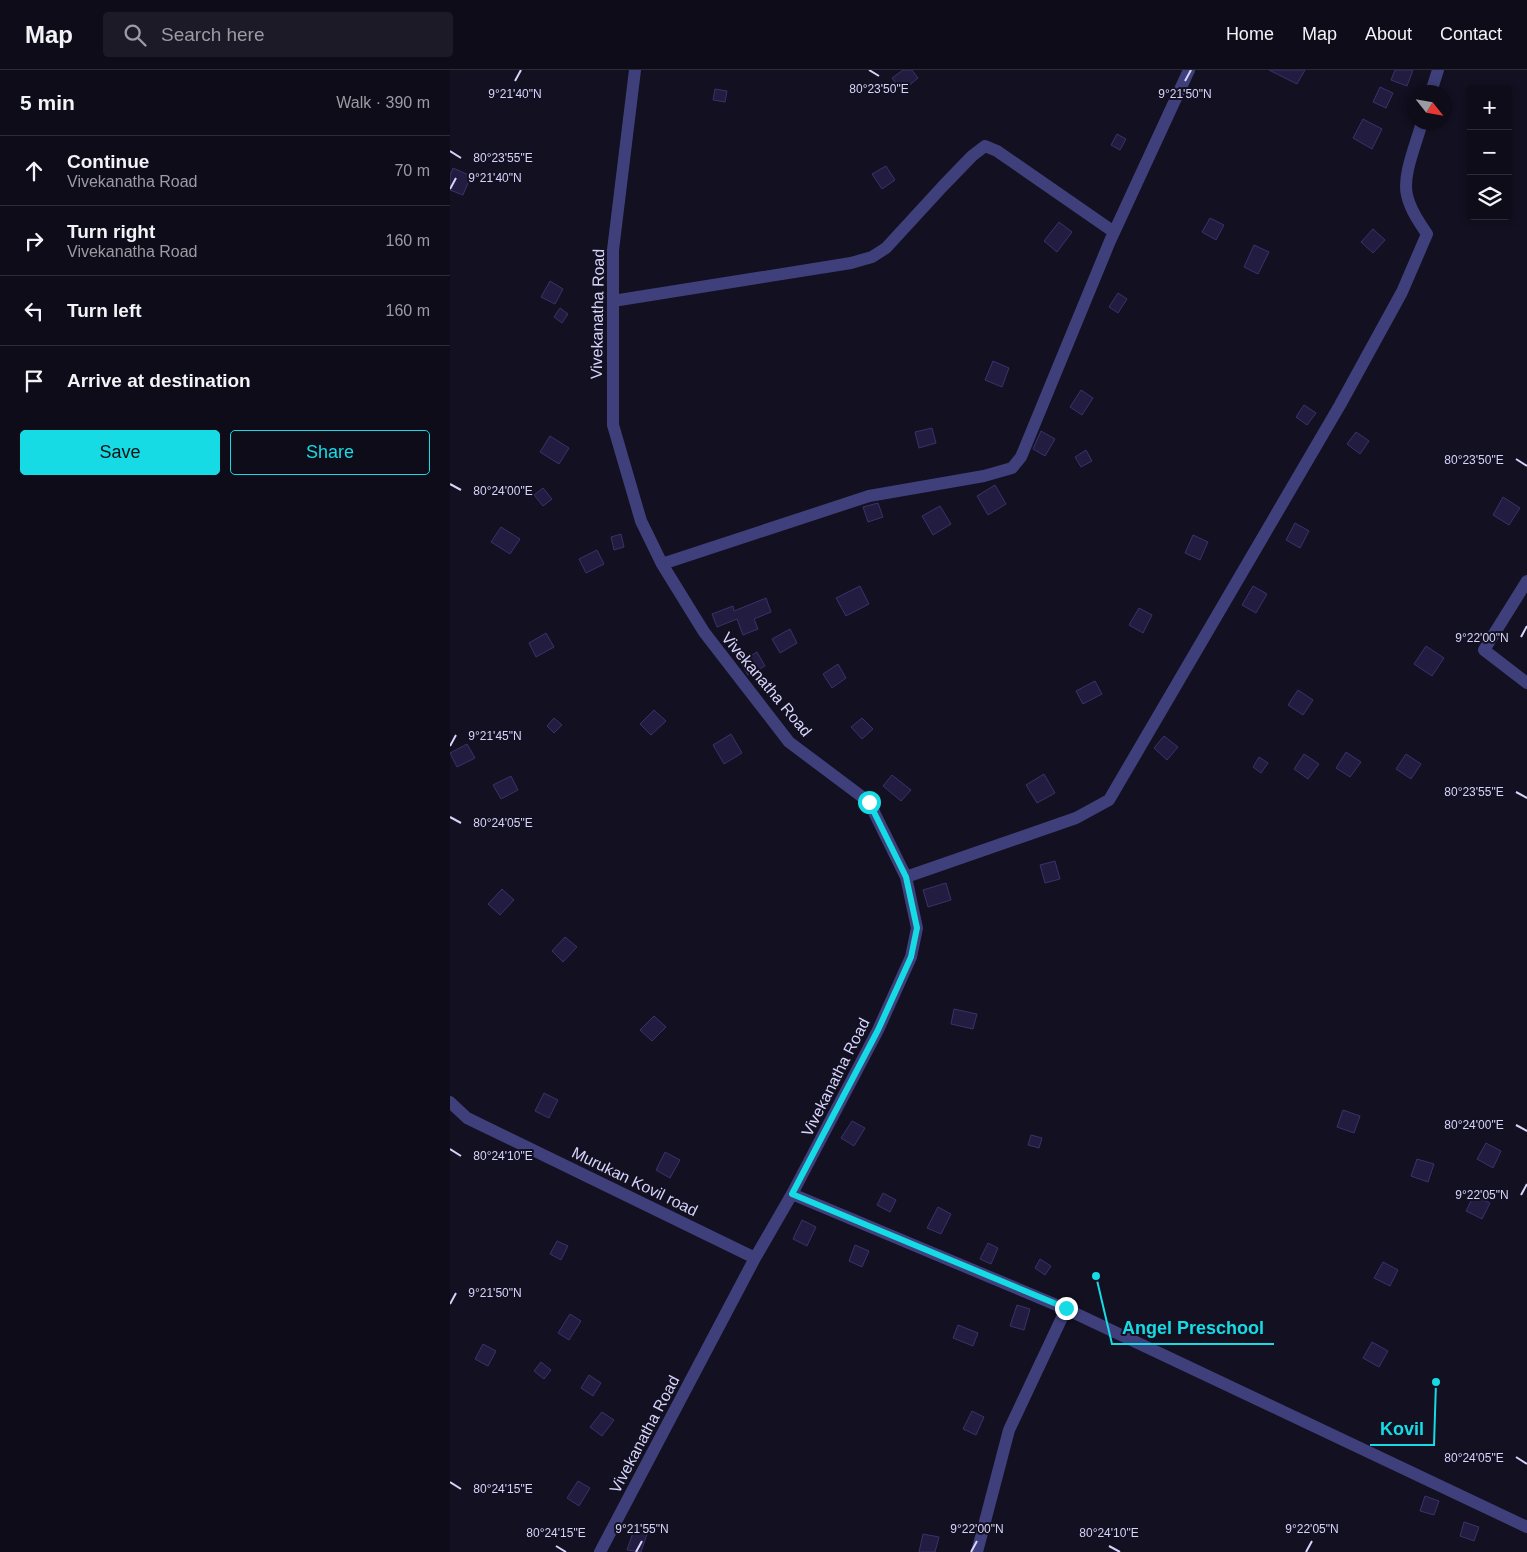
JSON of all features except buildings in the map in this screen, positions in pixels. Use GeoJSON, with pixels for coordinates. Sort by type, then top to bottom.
{"type":"FeatureCollection","features":[{"type":"Feature","properties":{"kind":"street","name":"Vivekanatha Road"},"geometry":{"type":"LineString","coordinates":[[600,1552],[878,1030],[911,957],[917,928],[906,877],[869,802],[789,742],[704,632],[662,564],[641,521],[613,425],[613,250],[634,70]]}},
{"type":"Feature","properties":{"kind":"street"},"geometry":{"type":"LineString","coordinates":[[662,564],[868,496],[984,476],[1012,468],[1021,457],[1114,232],[1189,70]]}},
{"type":"Feature","properties":{"kind":"street"},"geometry":{"type":"LineString","coordinates":[[1433,85],[1438,70]]}},
{"type":"Feature","properties":{"kind":"street"},"geometry":{"type":"LineString","coordinates":[[906,877],[1076,818],[1109,800],[1340,405],[1402,292],[1427,234],[1415,215],[1406,194],[1407,173],[1420,130]]}},
{"type":"Feature","properties":{"kind":"street"},"geometry":{"type":"LineString","coordinates":[[613,301],[851,264],[872,257],[886,248],[972,156],[985,146],[997,151],[1114,232]]}},
{"type":"Feature","properties":{"kind":"street"},"geometry":{"type":"LineString","coordinates":[[1527,581],[1484,650],[1527,684]]}},
{"type":"Feature","properties":{"kind":"street","name":"Murukan Kovil road"},"geometry":{"type":"LineString","coordinates":[[450,1102],[467,1118],[755,1258]]}},
{"type":"Feature","properties":{"kind":"street"},"geometry":{"type":"LineString","coordinates":[[792,1194],[1066,1308],[1527,1527]]}},
{"type":"Feature","properties":{"kind":"street"},"geometry":{"type":"LineString","coordinates":[[977,1552],[1009,1430],[1066,1308]]}},
{"type":"Feature","properties":{"kind":"place","name":"Angel Preschool"},"geometry":{"type":"Point","coordinates":[1096,1276]}},
{"type":"Feature","properties":{"kind":"place","name":"Kovil"},"geometry":{"type":"Point","coordinates":[1436,1382]}},
{"type":"Feature","properties":{"kind":"route"},"geometry":{"type":"LineString","coordinates":[[869,802],[906,877],[917,928],[911,957],[878,1030],[792,1194],[1066,1308]]}}]}
